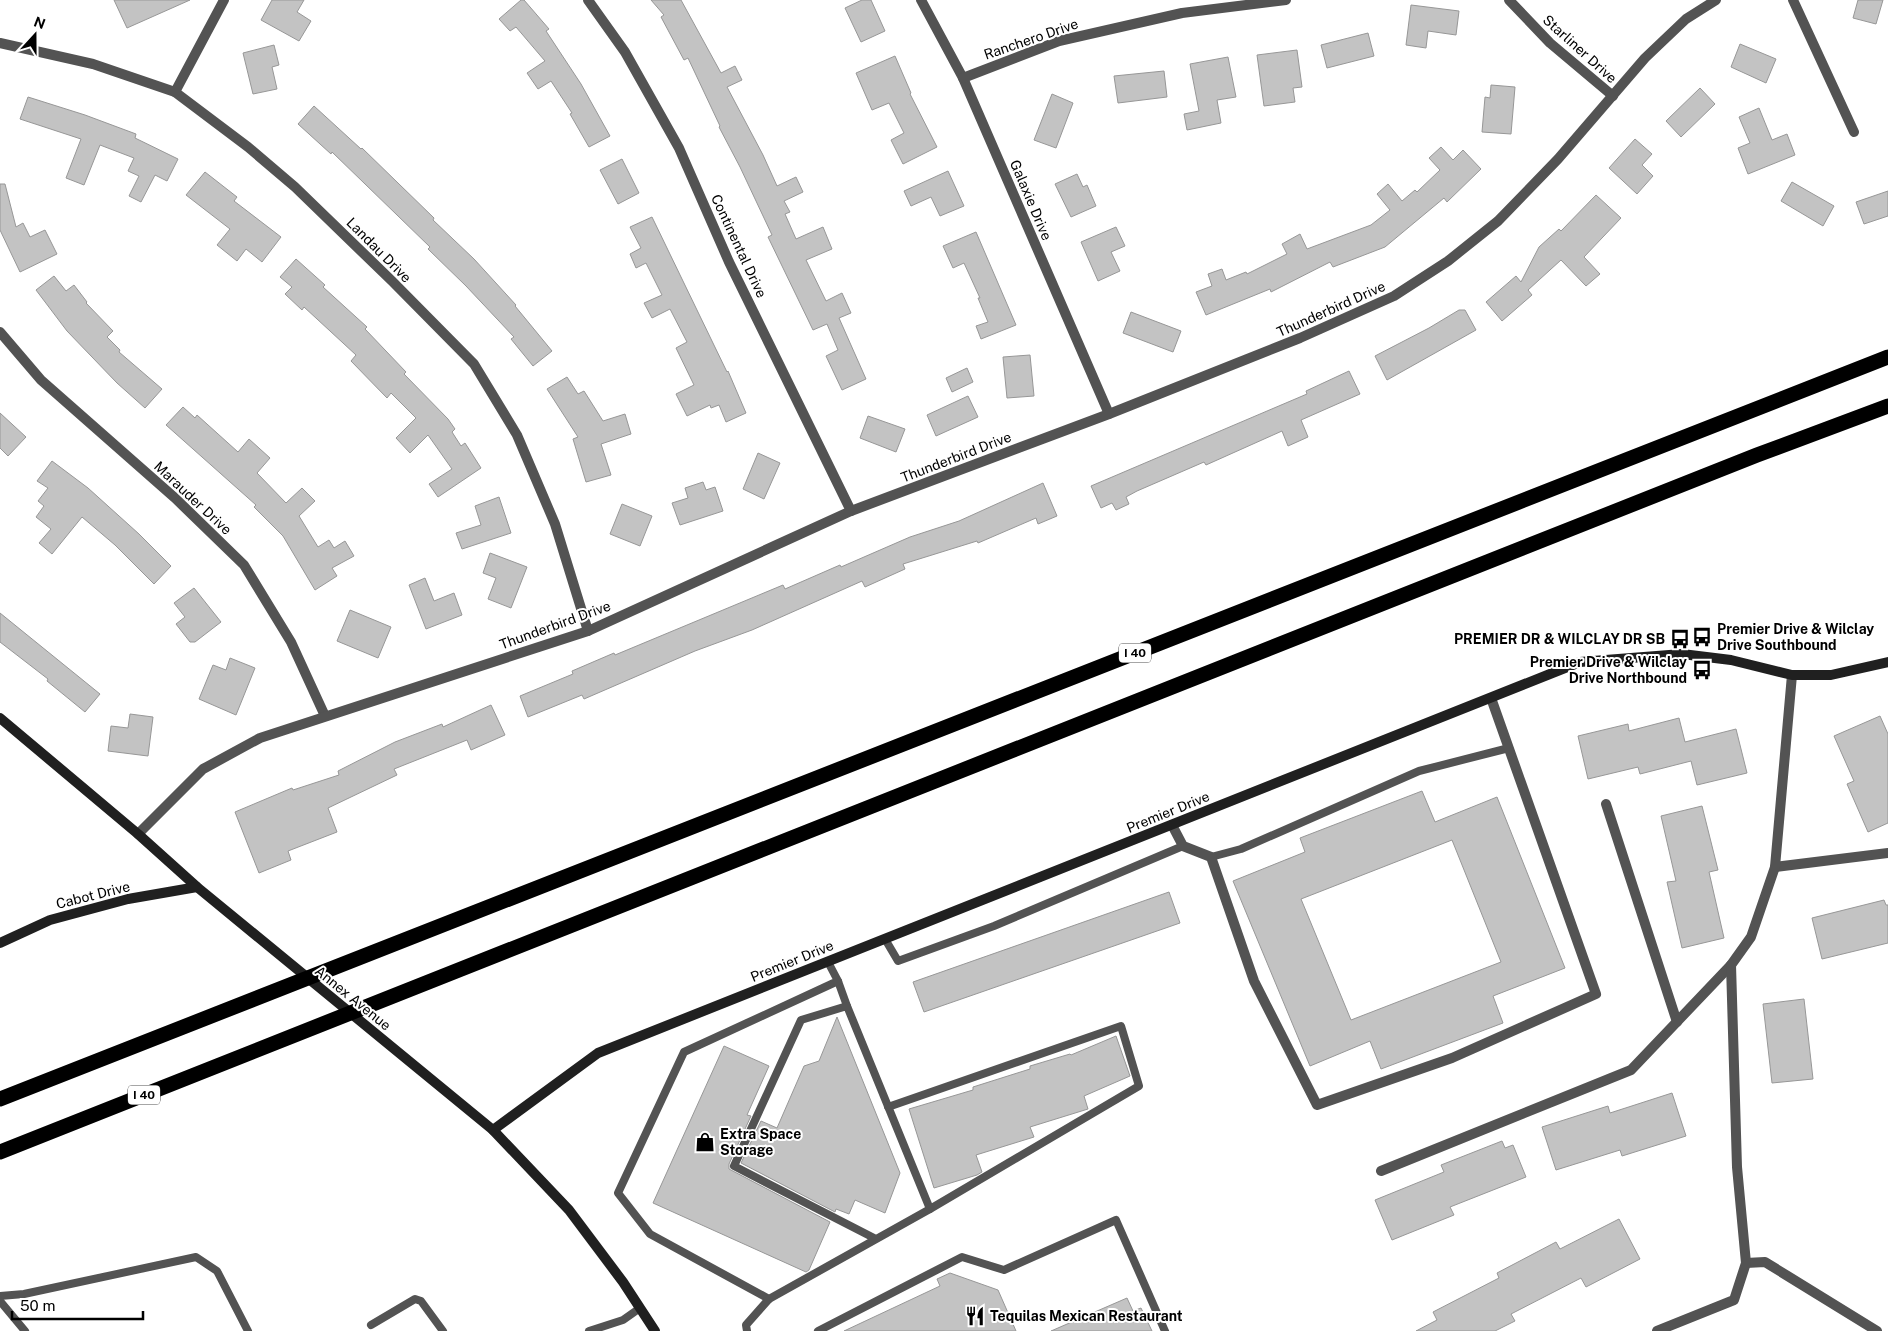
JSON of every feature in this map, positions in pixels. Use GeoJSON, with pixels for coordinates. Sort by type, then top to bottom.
{"type":"FeatureCollection","features":[{"type":"Feature","properties":{"kind":"highway","name":"I 40"},"geometry":{"type":"LineString","coordinates":[[0,1099],[1888,357]]}},
{"type":"Feature","properties":{"kind":"highway","name":"I 40"},"geometry":{"type":"LineString","coordinates":[[0,1152],[1748,459],[1888,406]]}},
{"type":"Feature","properties":{"kind":"street"},"geometry":{"type":"LineString","coordinates":[[174,92],[224,0]]}},
{"type":"Feature","properties":{"kind":"street","name":"Continental Drive"},"geometry":{"type":"LineString","coordinates":[[588,0],[625,52],[679,148],[730,262],[851,511]]}},
{"type":"Feature","properties":{"kind":"street","name":"Galaxie Drive"},"geometry":{"type":"LineString","coordinates":[[921,0],[964,78],[1109,414]]}},
{"type":"Feature","properties":{"kind":"street","name":"Ranchero Drive"},"geometry":{"type":"LineString","coordinates":[[964,78],[1059,41],[1182,13],[1286,0]]}},
{"type":"Feature","properties":{"kind":"street","name":"Starliner Drive"},"geometry":{"type":"LineString","coordinates":[[1509,0],[1550,43],[1613,96]]}},
{"type":"Feature","properties":{"kind":"street","name":"Thunderbird Drive"},"geometry":{"type":"LineString","coordinates":[[138,834],[203,769],[260,738],[588,630],[851,511],[1109,414],[1300,338],[1394,296],[1448,261],[1498,221],[1558,159],[1652,52],[1686,19],[1716,0]]}},
{"type":"Feature","properties":{"kind":"street"},"geometry":{"type":"LineString","coordinates":[[1792,0],[1854,132]]}},
{"type":"Feature","properties":{"kind":"street","name":"Landau Drive"},"geometry":{"type":"LineString","coordinates":[[0,43],[93,64],[174,92],[248,147],[295,187],[474,364],[517,435],[555,524],[588,630]]}},
{"type":"Feature","properties":{"kind":"street","name":"Marauder Drive"},"geometry":{"type":"LineString","coordinates":[[0,332],[41,380],[175,498],[244,566],[291,642],[326,716]]}},
{"type":"Feature","properties":{"kind":"street","name":"Premier Drive"},"geometry":{"type":"LineString","coordinates":[[493,1130],[598,1053],[1580,662],[1682,654],[1731,660],[1792,675],[1831,675],[1888,662]]}},
{"type":"Feature","properties":{"kind":"street"},"geometry":{"type":"LineString","coordinates":[[1381,1171],[1631,1070],[1731,965],[1752,937],[1775,867],[1792,675]]}},
{"type":"Feature","properties":{"kind":"street"},"geometry":{"type":"LineString","coordinates":[[1172,825],[1182,846],[1210,858],[1254,981],[1317,1105],[1452,1058],[1596,994],[1492,698]]}},
{"type":"Feature","properties":{"kind":"street","name":"Annex Avenue"},"geometry":{"type":"LineString","coordinates":[[0,718],[138,834],[197,887],[493,1130],[569,1210],[623,1282],[655,1331]]}},
{"type":"Feature","properties":{"kind":"street"},"geometry":{"type":"LineString","coordinates":[[1606,804],[1677,1022]]}},
{"type":"Feature","properties":{"kind":"street"},"geometry":{"type":"LineString","coordinates":[[1775,867],[1888,853]]}},
{"type":"Feature","properties":{"kind":"street","name":"Cabot Drive"},"geometry":{"type":"LineString","coordinates":[[0,943],[50,920],[128,899],[197,887]]}},
{"type":"Feature","properties":{"kind":"street"},"geometry":{"type":"LineString","coordinates":[[1657,1331],[1734,1300],[1746,1262],[1736,1167],[1731,965]]}},
{"type":"Feature","properties":{"kind":"street"},"geometry":{"type":"LineString","coordinates":[[1746,1262],[1765,1262],[1877,1331]]}},
{"type":"Feature","properties":{"kind":"lane"},"geometry":{"type":"LineString","coordinates":[[1210,858],[1241,849],[1419,771],[1509,748]]}},
{"type":"Feature","properties":{"kind":"lane"},"geometry":{"type":"LineString","coordinates":[[885,939],[898,961],[994,926],[1182,846]]}},
{"type":"Feature","properties":{"kind":"lane"},"geometry":{"type":"LineString","coordinates":[[828,962],[838,981],[930,1209]]}},
{"type":"Feature","properties":{"kind":"lane"},"geometry":{"type":"LineString","coordinates":[[769,1299],[650,1234],[618,1193],[684,1052],[838,981]]}},
{"type":"Feature","properties":{"kind":"lane"},"geometry":{"type":"LineString","coordinates":[[847,1006],[801,1020],[734,1166],[876,1239]]}},
{"type":"Feature","properties":{"kind":"lane"},"geometry":{"type":"LineString","coordinates":[[747,1331],[746,1325],[769,1299],[930,1209],[1139,1086],[1121,1026],[888,1107]]}},
{"type":"Feature","properties":{"kind":"lane"},"geometry":{"type":"LineString","coordinates":[[818,1331],[962,1256],[1004,1270],[1116,1220],[1165,1331]]}},
{"type":"Feature","properties":{"kind":"lane"},"geometry":{"type":"LineString","coordinates":[[0,1296],[24,1294],[196,1257],[217,1271],[248,1331]]}},
{"type":"Feature","properties":{"kind":"lane"},"geometry":{"type":"LineString","coordinates":[[371,1325],[415,1300],[421,1301],[444,1331]]}},
{"type":"Feature","properties":{"kind":"lane"},"geometry":{"type":"LineString","coordinates":[[0,1301],[25,1331]]}},
{"type":"Feature","properties":{"kind":"lane"},"geometry":{"type":"LineString","coordinates":[[589,1331],[623,1320],[640,1308]]}},
{"type":"Feature","properties":{"kind":"building"},"geometry":{"type":"Polygon","coordinates":[[[114,0],[190,0],[127,28],[114,0]]]}},
{"type":"Feature","properties":{"kind":"building"},"geometry":{"type":"Polygon","coordinates":[[[272,0],[304,0],[297,12],[311,21],[299,41],[261,20],[272,0]]]}},
{"type":"Feature","properties":{"kind":"building"},"geometry":{"type":"Polygon","coordinates":[[[521,0],[524,0],[549,29],[546,31],[581,84],[610,136],[589,147],[570,114],[572,113],[551,81],[538,89],[527,73],[545,61],[516,27],[510,31],[499,19],[521,0]]]}},
{"type":"Feature","properties":{"kind":"building"},"geometry":{"type":"Polygon","coordinates":[[[651,0],[681,0],[721,73],[735,66],[742,80],[727,87],[777,186],[796,177],[803,192],[784,201],[790,212],[785,214],[796,239],[823,227],[832,249],[806,260],[826,301],[842,293],[851,313],[839,318],[866,379],[842,390],[826,356],[838,350],[827,324],[813,330],[768,237],[772,235],[719,127],[688,58],[684,60],[661,17],[664,15],[651,0]]]}},
{"type":"Feature","properties":{"kind":"building"},"geometry":{"type":"Polygon","coordinates":[[[862,0],[871,0],[885,31],[861,42],[845,8],[862,0]]]}},
{"type":"Feature","properties":{"kind":"building"},"geometry":{"type":"Polygon","coordinates":[[[1858,0],[1883,0],[1876,24],[1853,18],[1858,0]]]}},
{"type":"Feature","properties":{"kind":"building"},"geometry":{"type":"Polygon","coordinates":[[[1411,5],[1459,11],[1456,35],[1428,31],[1426,48],[1406,45],[1411,5]]]}},
{"type":"Feature","properties":{"kind":"building"},"geometry":{"type":"Polygon","coordinates":[[[1368,33],[1374,56],[1327,68],[1321,45],[1368,33]]]}},
{"type":"Feature","properties":{"kind":"building"},"geometry":{"type":"Polygon","coordinates":[[[1740,44],[1776,59],[1766,83],[1731,67],[1740,44]]]}},
{"type":"Feature","properties":{"kind":"building"},"geometry":{"type":"Polygon","coordinates":[[[274,45],[279,65],[272,67],[277,89],[253,94],[243,53],[274,45]]]}},
{"type":"Feature","properties":{"kind":"building"},"geometry":{"type":"Polygon","coordinates":[[[1297,50],[1302,87],[1293,88],[1295,102],[1264,106],[1257,55],[1297,50]]]}},
{"type":"Feature","properties":{"kind":"building"},"geometry":{"type":"Polygon","coordinates":[[[895,56],[910,94],[937,147],[903,164],[891,140],[904,133],[889,103],[872,110],[856,73],[895,56]]]}},
{"type":"Feature","properties":{"kind":"building"},"geometry":{"type":"Polygon","coordinates":[[[1228,57],[1236,97],[1217,100],[1221,123],[1187,130],[1184,114],[1199,111],[1190,64],[1228,57]]]}},
{"type":"Feature","properties":{"kind":"building"},"geometry":{"type":"Polygon","coordinates":[[[1164,71],[1167,97],[1118,103],[1114,76],[1164,71]]]}},
{"type":"Feature","properties":{"kind":"building"},"geometry":{"type":"Polygon","coordinates":[[[1491,85],[1515,87],[1511,134],[1482,132],[1485,97],[1490,98],[1491,85]]]}},
{"type":"Feature","properties":{"kind":"building"},"geometry":{"type":"Polygon","coordinates":[[[1700,88],[1715,104],[1681,137],[1666,121],[1700,88]]]}},
{"type":"Feature","properties":{"kind":"building"},"geometry":{"type":"Polygon","coordinates":[[[1052,94],[1073,103],[1056,148],[1034,140],[1052,94]]]}},
{"type":"Feature","properties":{"kind":"building"},"geometry":{"type":"Polygon","coordinates":[[[28,97],[136,134],[135,138],[178,159],[167,181],[155,175],[141,202],[129,196],[139,176],[128,171],[134,158],[100,145],[84,185],[66,178],[81,139],[20,119],[28,97]]]}},
{"type":"Feature","properties":{"kind":"building"},"geometry":{"type":"Polygon","coordinates":[[[314,106],[362,148],[474,259],[516,305],[552,351],[533,366],[511,339],[514,337],[428,249],[430,247],[332,152],[331,154],[298,124],[314,106]]]}},
{"type":"Feature","properties":{"kind":"building"},"geometry":{"type":"Polygon","coordinates":[[[1759,108],[1772,140],[1787,134],[1795,155],[1748,174],[1738,148],[1750,143],[1739,117],[1759,108]]]}},
{"type":"Feature","properties":{"kind":"building"},"geometry":{"type":"Polygon","coordinates":[[[1635,139],[1652,154],[1642,165],[1653,176],[1637,194],[1609,168],[1635,139]]]}},
{"type":"Feature","properties":{"kind":"building"},"geometry":{"type":"Polygon","coordinates":[[[1441,147],[1453,160],[1463,150],[1481,169],[1447,202],[1444,198],[1385,247],[1333,267],[1330,262],[1271,292],[1270,289],[1206,315],[1196,292],[1212,286],[1208,274],[1222,269],[1226,280],[1246,272],[1247,274],[1287,254],[1282,244],[1300,234],[1307,249],[1371,225],[1390,210],[1377,194],[1388,184],[1402,201],[1415,190],[1417,192],[1440,170],[1429,158],[1441,147]]]}},
{"type":"Feature","properties":{"kind":"building"},"geometry":{"type":"Polygon","coordinates":[[[622,159],[639,193],[618,204],[600,170],[622,159]]]}},
{"type":"Feature","properties":{"kind":"building"},"geometry":{"type":"Polygon","coordinates":[[[948,171],[964,206],[940,216],[931,197],[911,206],[904,191],[948,171]]]}},
{"type":"Feature","properties":{"kind":"building"},"geometry":{"type":"Polygon","coordinates":[[[205,172],[237,197],[234,201],[281,237],[262,262],[246,249],[237,261],[217,245],[230,229],[186,195],[205,172]]]}},
{"type":"Feature","properties":{"kind":"building"},"geometry":{"type":"Polygon","coordinates":[[[1077,174],[1083,187],[1087,185],[1096,206],[1071,217],[1055,184],[1077,174]]]}},
{"type":"Feature","properties":{"kind":"building"},"geometry":{"type":"Polygon","coordinates":[[[1792,182],[1834,206],[1823,226],[1781,201],[1792,182]]]}},
{"type":"Feature","properties":{"kind":"building"},"geometry":{"type":"Polygon","coordinates":[[[0,184],[5,184],[16,227],[23,223],[30,237],[45,230],[57,254],[20,272],[0,230],[0,184]]]}},
{"type":"Feature","properties":{"kind":"building"},"geometry":{"type":"Polygon","coordinates":[[[1888,191],[1888,216],[1864,224],[1856,202],[1888,191]]]}},
{"type":"Feature","properties":{"kind":"building"},"geometry":{"type":"Polygon","coordinates":[[[1596,195],[1621,218],[1584,257],[1600,274],[1586,286],[1561,260],[1528,290],[1532,295],[1502,321],[1486,302],[1516,276],[1521,282],[1539,247],[1559,229],[1561,231],[1596,195]]]}},
{"type":"Feature","properties":{"kind":"building"},"geometry":{"type":"Polygon","coordinates":[[[652,217],[728,371],[746,413],[726,422],[719,405],[711,408],[710,405],[687,416],[676,394],[694,385],[676,348],[687,342],[670,309],[652,318],[644,303],[662,295],[646,263],[636,268],[630,254],[641,248],[630,227],[652,217]]]}},
{"type":"Feature","properties":{"kind":"building"},"geometry":{"type":"Polygon","coordinates":[[[1116,227],[1125,246],[1111,252],[1120,271],[1098,281],[1081,242],[1116,227]]]}},
{"type":"Feature","properties":{"kind":"building"},"geometry":{"type":"Polygon","coordinates":[[[976,232],[1016,325],[981,339],[976,326],[988,322],[978,298],[980,298],[964,263],[953,268],[943,246],[976,232]]]}},
{"type":"Feature","properties":{"kind":"building"},"geometry":{"type":"Polygon","coordinates":[[[296,259],[325,285],[323,287],[367,327],[365,329],[406,372],[404,374],[448,419],[455,429],[452,432],[461,446],[465,443],[481,468],[438,497],[429,484],[452,469],[428,435],[410,453],[396,438],[416,418],[391,393],[387,398],[351,361],[356,355],[304,307],[302,310],[285,294],[292,287],[280,277],[296,259]]]}},
{"type":"Feature","properties":{"kind":"building"},"geometry":{"type":"Polygon","coordinates":[[[54,276],[66,291],[74,285],[86,303],[113,331],[107,337],[120,350],[119,352],[162,389],[145,408],[117,383],[67,331],[36,290],[54,276]]]}},
{"type":"Feature","properties":{"kind":"building"},"geometry":{"type":"Polygon","coordinates":[[[1459,310],[1465,310],[1476,330],[1387,380],[1375,356],[1459,310]]]}},
{"type":"Feature","properties":{"kind":"building"},"geometry":{"type":"Polygon","coordinates":[[[1131,312],[1181,331],[1173,352],[1123,333],[1131,312]]]}},
{"type":"Feature","properties":{"kind":"building"},"geometry":{"type":"Polygon","coordinates":[[[1030,355],[1034,396],[1007,398],[1003,357],[1030,355]]]}},
{"type":"Feature","properties":{"kind":"building"},"geometry":{"type":"Polygon","coordinates":[[[967,368],[973,382],[952,392],[946,378],[967,368]]]}},
{"type":"Feature","properties":{"kind":"building"},"geometry":{"type":"Polygon","coordinates":[[[1349,371],[1360,394],[1301,420],[1308,437],[1288,446],[1282,431],[1206,465],[1204,462],[1137,491],[1126,497],[1129,504],[1116,510],[1112,503],[1101,508],[1091,486],[1307,394],[1306,391],[1349,371]]]}},
{"type":"Feature","properties":{"kind":"building"},"geometry":{"type":"Polygon","coordinates":[[[567,377],[578,394],[584,391],[603,421],[625,414],[631,434],[601,444],[611,475],[586,482],[573,439],[578,437],[547,389],[567,377]]]}},
{"type":"Feature","properties":{"kind":"building"},"geometry":{"type":"Polygon","coordinates":[[[968,396],[978,417],[936,436],[927,415],[968,396]]]}},
{"type":"Feature","properties":{"kind":"building"},"geometry":{"type":"Polygon","coordinates":[[[183,407],[195,418],[197,415],[238,452],[249,439],[270,458],[257,473],[286,503],[302,488],[315,501],[299,516],[318,547],[329,540],[334,548],[345,541],[354,556],[332,568],[337,576],[315,590],[283,536],[254,507],[256,505],[166,425],[183,407]]]}},
{"type":"Feature","properties":{"kind":"building"},"geometry":{"type":"Polygon","coordinates":[[[0,413],[26,437],[8,456],[0,448],[0,413]]]}},
{"type":"Feature","properties":{"kind":"building"},"geometry":{"type":"Polygon","coordinates":[[[868,416],[905,429],[896,452],[860,438],[868,416]]]}},
{"type":"Feature","properties":{"kind":"building"},"geometry":{"type":"Polygon","coordinates":[[[758,453],[780,463],[764,499],[743,489],[758,453]]]}},
{"type":"Feature","properties":{"kind":"building"},"geometry":{"type":"Polygon","coordinates":[[[52,461],[88,488],[171,566],[154,584],[115,545],[82,517],[52,554],[39,543],[51,529],[36,517],[44,506],[38,501],[48,488],[37,481],[52,461]]]}},
{"type":"Feature","properties":{"kind":"building"},"geometry":{"type":"Polygon","coordinates":[[[703,482],[706,490],[715,487],[723,511],[680,525],[672,503],[688,498],[685,488],[703,482]]]}},
{"type":"Feature","properties":{"kind":"building"},"geometry":{"type":"Polygon","coordinates":[[[1043,483],[1057,516],[1038,524],[1036,518],[978,543],[977,541],[903,564],[905,569],[865,587],[862,581],[752,630],[695,651],[584,699],[582,695],[528,717],[520,696],[573,674],[572,671],[783,585],[785,589],[910,537],[959,521],[1043,483]]]}},
{"type":"Feature","properties":{"kind":"building"},"geometry":{"type":"Polygon","coordinates":[[[499,497],[511,533],[462,549],[456,533],[481,525],[475,506],[499,497]]]}},
{"type":"Feature","properties":{"kind":"building"},"geometry":{"type":"Polygon","coordinates":[[[622,504],[652,516],[640,546],[610,534],[622,504]]]}},
{"type":"Feature","properties":{"kind":"building"},"geometry":{"type":"Polygon","coordinates":[[[490,553],[527,567],[511,608],[488,599],[496,578],[483,573],[490,553]]]}},
{"type":"Feature","properties":{"kind":"building"},"geometry":{"type":"Polygon","coordinates":[[[425,578],[434,601],[454,593],[462,615],[426,629],[409,585],[425,578]]]}},
{"type":"Feature","properties":{"kind":"building"},"geometry":{"type":"Polygon","coordinates":[[[194,588],[221,622],[195,642],[190,642],[176,624],[185,617],[174,603],[194,588]]]}},
{"type":"Feature","properties":{"kind":"building"},"geometry":{"type":"Polygon","coordinates":[[[350,610],[391,627],[378,658],[337,641],[350,610]]]}},
{"type":"Feature","properties":{"kind":"building"},"geometry":{"type":"Polygon","coordinates":[[[0,613],[100,694],[85,712],[47,681],[48,679],[0,642],[0,613]]]}},
{"type":"Feature","properties":{"kind":"building"},"geometry":{"type":"Polygon","coordinates":[[[230,658],[255,668],[236,715],[199,699],[213,665],[226,670],[230,658]]]}},
{"type":"Feature","properties":{"kind":"building"},"geometry":{"type":"Polygon","coordinates":[[[491,705],[505,735],[471,750],[467,740],[394,769],[397,775],[328,808],[337,832],[288,851],[291,860],[259,873],[235,812],[292,788],[293,790],[339,775],[338,771],[395,742],[442,724],[443,727],[491,705]]]}},
{"type":"Feature","properties":{"kind":"building"},"geometry":{"type":"Polygon","coordinates":[[[130,714],[153,717],[148,756],[108,751],[111,726],[128,728],[130,714]]]}},
{"type":"Feature","properties":{"kind":"building"},"geometry":{"type":"Polygon","coordinates":[[[1880,716],[1888,734],[1888,823],[1868,832],[1847,784],[1854,781],[1834,736],[1880,716]]]}},
{"type":"Feature","properties":{"kind":"building"},"geometry":{"type":"Polygon","coordinates":[[[1679,718],[1685,742],[1736,729],[1747,773],[1697,785],[1691,761],[1640,774],[1638,767],[1588,779],[1578,736],[1628,724],[1629,731],[1679,718]]]}},
{"type":"Feature","properties":{"kind":"building"},"geometry":{"type":"Polygon","coordinates":[[[1422,791],[1435,822],[1497,797],[1565,968],[1493,996],[1503,1023],[1381,1069],[1370,1041],[1310,1066],[1233,881],[1305,852],[1300,838],[1422,791]],[[1452,840],[1301,899],[1351,1020],[1501,962],[1452,840]]]}},
{"type":"Feature","properties":{"kind":"building"},"geometry":{"type":"Polygon","coordinates":[[[1702,806],[1718,870],[1709,872],[1724,938],[1682,948],[1667,882],[1676,881],[1661,816],[1702,806]]]}},
{"type":"Feature","properties":{"kind":"building"},"geometry":{"type":"Polygon","coordinates":[[[1169,892],[1180,923],[924,1012],[913,982],[1169,892]]]}},
{"type":"Feature","properties":{"kind":"building"},"geometry":{"type":"Polygon","coordinates":[[[1884,900],[1886,905],[1888,905],[1888,943],[1822,959],[1812,918],[1884,900]]]}},
{"type":"Feature","properties":{"kind":"building"},"geometry":{"type":"Polygon","coordinates":[[[1804,999],[1813,1079],[1772,1083],[1763,1004],[1804,999]]]}},
{"type":"Feature","properties":{"kind":"building"},"geometry":{"type":"Polygon","coordinates":[[[837,1017],[900,1173],[885,1213],[855,1200],[849,1214],[836,1209],[835,1212],[741,1163],[761,1121],[777,1128],[804,1066],[819,1061],[837,1017]]]}},
{"type":"Feature","properties":{"kind":"building"},"geometry":{"type":"Polygon","coordinates":[[[1116,1036],[1130,1076],[1084,1096],[1088,1109],[1030,1127],[1034,1137],[976,1155],[982,1172],[977,1175],[934,1188],[909,1109],[973,1090],[973,1087],[1030,1069],[1030,1066],[1071,1055],[1116,1036]]]}},
{"type":"Feature","properties":{"kind":"building"},"geometry":{"type":"Polygon","coordinates":[[[724,1046],[769,1066],[747,1115],[751,1116],[729,1164],[729,1169],[830,1222],[809,1270],[806,1272],[653,1203],[724,1046]]]}},
{"type":"Feature","properties":{"kind":"building"},"geometry":{"type":"Polygon","coordinates":[[[1672,1093],[1686,1136],[1622,1156],[1620,1150],[1556,1170],[1542,1127],[1608,1106],[1610,1113],[1672,1093]]]}},
{"type":"Feature","properties":{"kind":"building"},"geometry":{"type":"Polygon","coordinates":[[[1502,1141],[1505,1148],[1513,1145],[1526,1177],[1450,1207],[1454,1215],[1392,1240],[1375,1200],[1444,1172],[1441,1165],[1502,1141]]]}},
{"type":"Feature","properties":{"kind":"building"},"geometry":{"type":"Polygon","coordinates":[[[1619,1219],[1640,1259],[1586,1287],[1581,1278],[1511,1314],[1515,1321],[1495,1331],[1416,1331],[1437,1320],[1433,1312],[1499,1278],[1497,1273],[1556,1242],[1560,1249],[1619,1219]]]}},
{"type":"Feature","properties":{"kind":"building"},"geometry":{"type":"Polygon","coordinates":[[[950,1273],[998,1290],[1016,1331],[844,1331],[940,1286],[937,1279],[950,1273]]]}},
{"type":"Feature","properties":{"kind":"building"},"geometry":{"type":"Polygon","coordinates":[[[1127,1298],[1133,1311],[1141,1308],[1152,1331],[1051,1331],[1127,1298]]]}},
{"type":"Feature","properties":{"kind":"place","name":"Premier Drive & Wilclay Drive Southbound"},"geometry":{"type":"Point","coordinates":[1702,637]}},
{"type":"Feature","properties":{"kind":"place","name":"PREMIER DR & WILCLAY DR SB"},"geometry":{"type":"Point","coordinates":[1680,639]}},
{"type":"Feature","properties":{"kind":"place","name":"Premier Drive & Wilclay Drive Northbound"},"geometry":{"type":"Point","coordinates":[1702,670]}},
{"type":"Feature","properties":{"kind":"place","name":"Extra Space Storage"},"geometry":{"type":"Point","coordinates":[705,1142]}},
{"type":"Feature","properties":{"kind":"place","name":"Tequilas Mexican Restaurant"},"geometry":{"type":"Point","coordinates":[975,1316]}}]}
